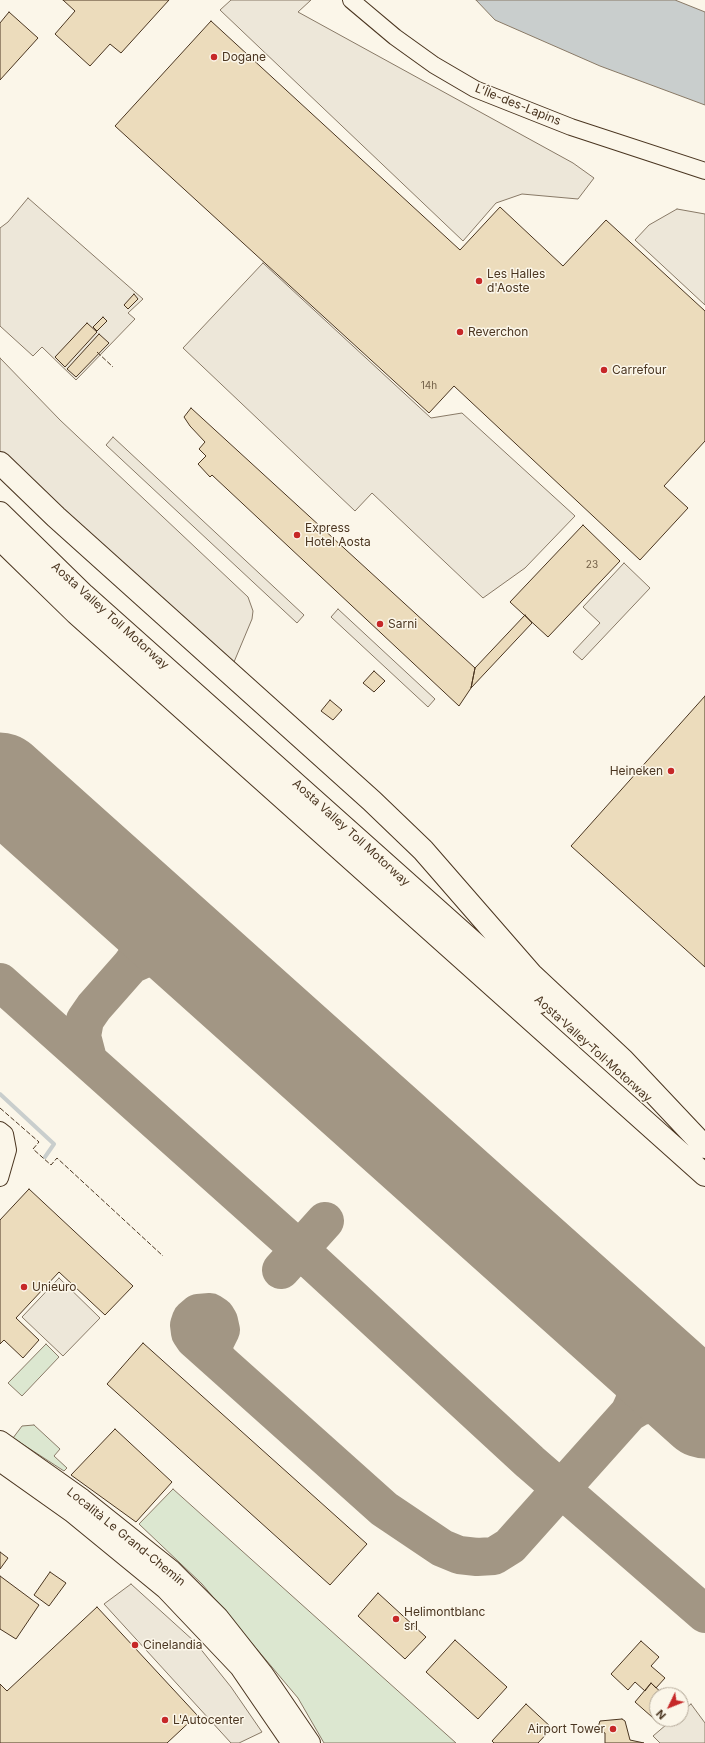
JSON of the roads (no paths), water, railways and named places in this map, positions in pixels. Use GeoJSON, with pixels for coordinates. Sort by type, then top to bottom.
{"type":"FeatureCollection","features":[{"type":"Feature","properties":{"kind":"highway"},"geometry":{"type":"LineString","coordinates":[[0,463],[56,517],[372,801],[424,850],[531,974],[623,1060],[705,1148]]}},
{"type":"Feature","properties":{"kind":"highway","name":"Aosta Valley Toll Motorway"},"geometry":{"type":"LineString","coordinates":[[0,513],[84,595],[705,1148]]}},
{"type":"Feature","properties":{"kind":"highway","name":"Aosta Valley Toll Motorway"},"geometry":{"type":"LineString","coordinates":[[0,540],[76,612],[705,1175]]}},
{"type":"Feature","properties":{"kind":"main road","name":"Località Le Grand-Chemin"},"geometry":{"type":"LineString","coordinates":[[0,1441],[82,1499],[170,1570],[218,1617],[263,1674],[310,1743]]}},
{"type":"Feature","properties":{"kind":"main road","name":"Località Le Grand-Chemin"},"geometry":{"type":"LineString","coordinates":[[0,1461],[72,1512],[166,1589],[240,1667],[292,1743]]}},
{"type":"Feature","properties":{"kind":"street","name":"L'Île-des-Lapins"},"geometry":{"type":"LineString","coordinates":[[351,0],[395,37],[434,65],[475,89],[571,127],[705,171]]}},
{"type":"Feature","properties":{"kind":"street"},"geometry":{"type":"LineString","coordinates":[[0,1130],[5,1134],[8,1150],[0,1178]]}},
{"type":"Feature","properties":{"kind":"waterway"},"geometry":{"type":"LineString","coordinates":[[0,1094],[54,1144],[45,1157]]}},
{"type":"Feature","properties":{"kind":"place","name":"Dogane"},"geometry":{"type":"Point","coordinates":[214,57]}},
{"type":"Feature","properties":{"kind":"place","name":"Les Halles d'Aoste"},"geometry":{"type":"Point","coordinates":[479,281]}},
{"type":"Feature","properties":{"kind":"place","name":"Reverchon"},"geometry":{"type":"Point","coordinates":[460,332]}},
{"type":"Feature","properties":{"kind":"place","name":"Carrefour"},"geometry":{"type":"Point","coordinates":[604,370]}},
{"type":"Feature","properties":{"kind":"place","name":"Express Hotel Aosta"},"geometry":{"type":"Point","coordinates":[297,535]}},
{"type":"Feature","properties":{"kind":"place","name":"Sarni"},"geometry":{"type":"Point","coordinates":[380,624]}},
{"type":"Feature","properties":{"kind":"place","name":"Heineken"},"geometry":{"type":"Point","coordinates":[671,771]}},
{"type":"Feature","properties":{"kind":"place","name":"Unieuro"},"geometry":{"type":"Point","coordinates":[24,1287]}},
{"type":"Feature","properties":{"kind":"place","name":"Helimontblanc srl"},"geometry":{"type":"Point","coordinates":[396,1619]}},
{"type":"Feature","properties":{"kind":"place","name":"Cinelandia"},"geometry":{"type":"Point","coordinates":[135,1645]}},
{"type":"Feature","properties":{"kind":"place","name":"L'Autocenter"},"geometry":{"type":"Point","coordinates":[165,1720]}},
{"type":"Feature","properties":{"kind":"place","name":"Airport Tower"},"geometry":{"type":"Point","coordinates":[613,1729]}}]}
